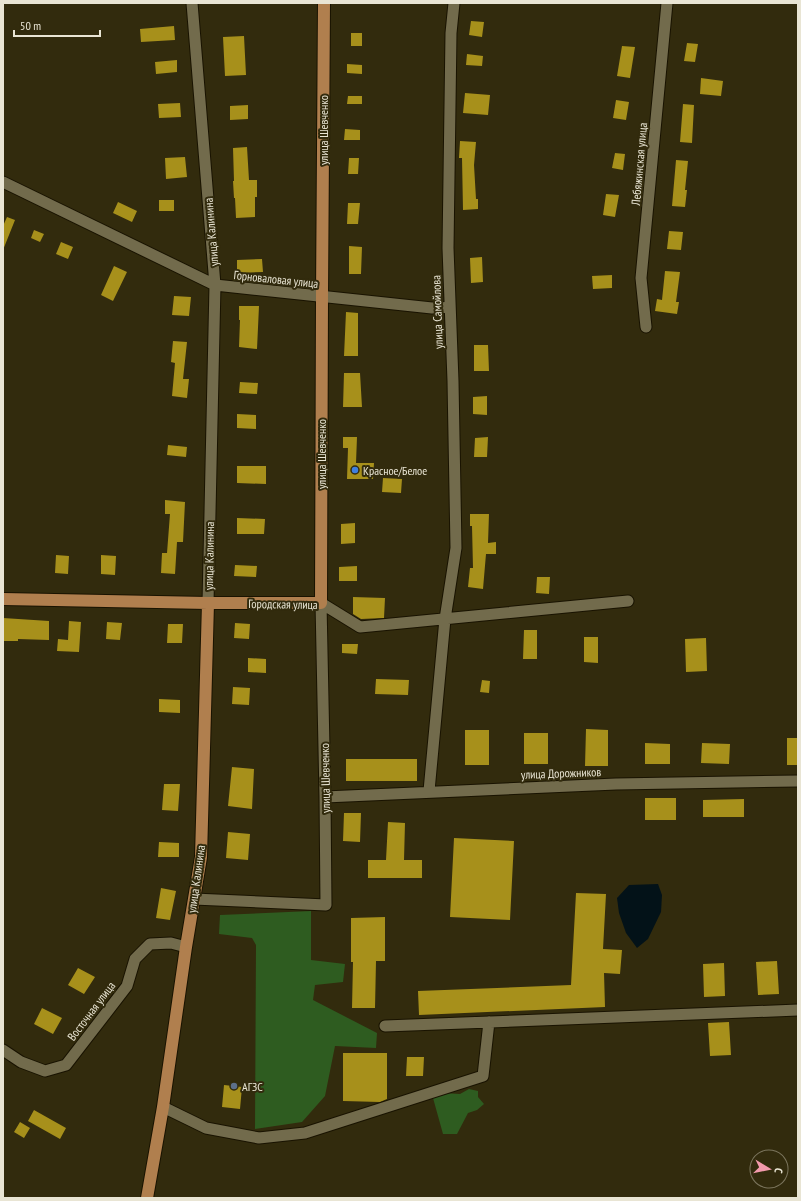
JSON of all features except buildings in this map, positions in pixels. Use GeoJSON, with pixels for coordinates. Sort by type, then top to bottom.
{"type":"FeatureCollection","features":[{"type":"Feature","properties":{"kind":"main road","name":"улица Шевченко"},"geometry":{"type":"LineString","coordinates":[[321,603],[324,3]]}},
{"type":"Feature","properties":{"kind":"main road","name":"Городская улица"},"geometry":{"type":"LineString","coordinates":[[3,599],[208,603],[321,603]]}},
{"type":"Feature","properties":{"kind":"main road","name":"улица Калинина"},"geometry":{"type":"LineString","coordinates":[[147,1198],[163,1106],[186,947],[201,857],[208,603]]}},
{"type":"Feature","properties":{"kind":"street","name":"улица Калинина"},"geometry":{"type":"LineString","coordinates":[[192,3],[215,285],[208,603]]}},
{"type":"Feature","properties":{"kind":"street","name":"улица Самойлова"},"geometry":{"type":"LineString","coordinates":[[428,791],[445,619],[456,548],[453,381],[448,248],[452,33],[454,3]]}},
{"type":"Feature","properties":{"kind":"street","name":"Лебяжинская улица"},"geometry":{"type":"LineString","coordinates":[[646,327],[641,278],[667,3]]}},
{"type":"Feature","properties":{"kind":"street","name":"Горноваловая улица"},"geometry":{"type":"LineString","coordinates":[[3,182],[215,285],[432,308],[450,307]]}},
{"type":"Feature","properties":{"kind":"street","name":"Городская улица"},"geometry":{"type":"LineString","coordinates":[[321,603],[360,627],[628,601]]}},
{"type":"Feature","properties":{"kind":"street","name":"улица Шевченко"},"geometry":{"type":"LineString","coordinates":[[194,900],[326,905],[321,603]]}},
{"type":"Feature","properties":{"kind":"street","name":"улица Дорожников"},"geometry":{"type":"LineString","coordinates":[[325,797],[428,791],[616,784],[798,781]]}},
{"type":"Feature","properties":{"kind":"street","name":"Восточная улица"},"geometry":{"type":"LineString","coordinates":[[3,1050],[21,1062],[45,1071],[66,1065],[127,986],[135,959],[150,944],[171,943],[186,947]]}},
{"type":"Feature","properties":{"kind":"street"},"geometry":{"type":"LineString","coordinates":[[385,1026],[798,1010]]}},
{"type":"Feature","properties":{"kind":"street"},"geometry":{"type":"LineString","coordinates":[[163,1106],[206,1128],[259,1138],[305,1133],[483,1076],[489,1022]]}},
{"type":"Feature","properties":{"kind":"green space"},"geometry":{"type":"Polygon","coordinates":[[[311,911],[311,960],[345,964],[343,982],[315,985],[313,1000],[377,1033],[376,1048],[335,1046],[325,1096],[302,1122],[255,1129],[256,945],[252,938],[219,934],[220,915],[311,911]]]}},
{"type":"Feature","properties":{"kind":"green space"},"geometry":{"type":"Polygon","coordinates":[[[469,1089],[478,1091],[478,1097],[484,1104],[477,1110],[468,1113],[457,1134],[443,1134],[433,1098],[442,1093],[460,1094],[469,1089]]]}},
{"type":"Feature","properties":{"kind":"shaded area"},"geometry":{"type":"Polygon","coordinates":[[[658,884],[662,895],[661,912],[648,939],[637,948],[626,933],[619,913],[617,898],[629,885],[658,884]]]}},
{"type":"Feature","properties":{"kind":"place","name":"Красное/Белое"},"geometry":{"type":"Point","coordinates":[355,470]}},
{"type":"Feature","properties":{"kind":"place","name":"АГЗС"},"geometry":{"type":"Point","coordinates":[234,1086]}}]}
